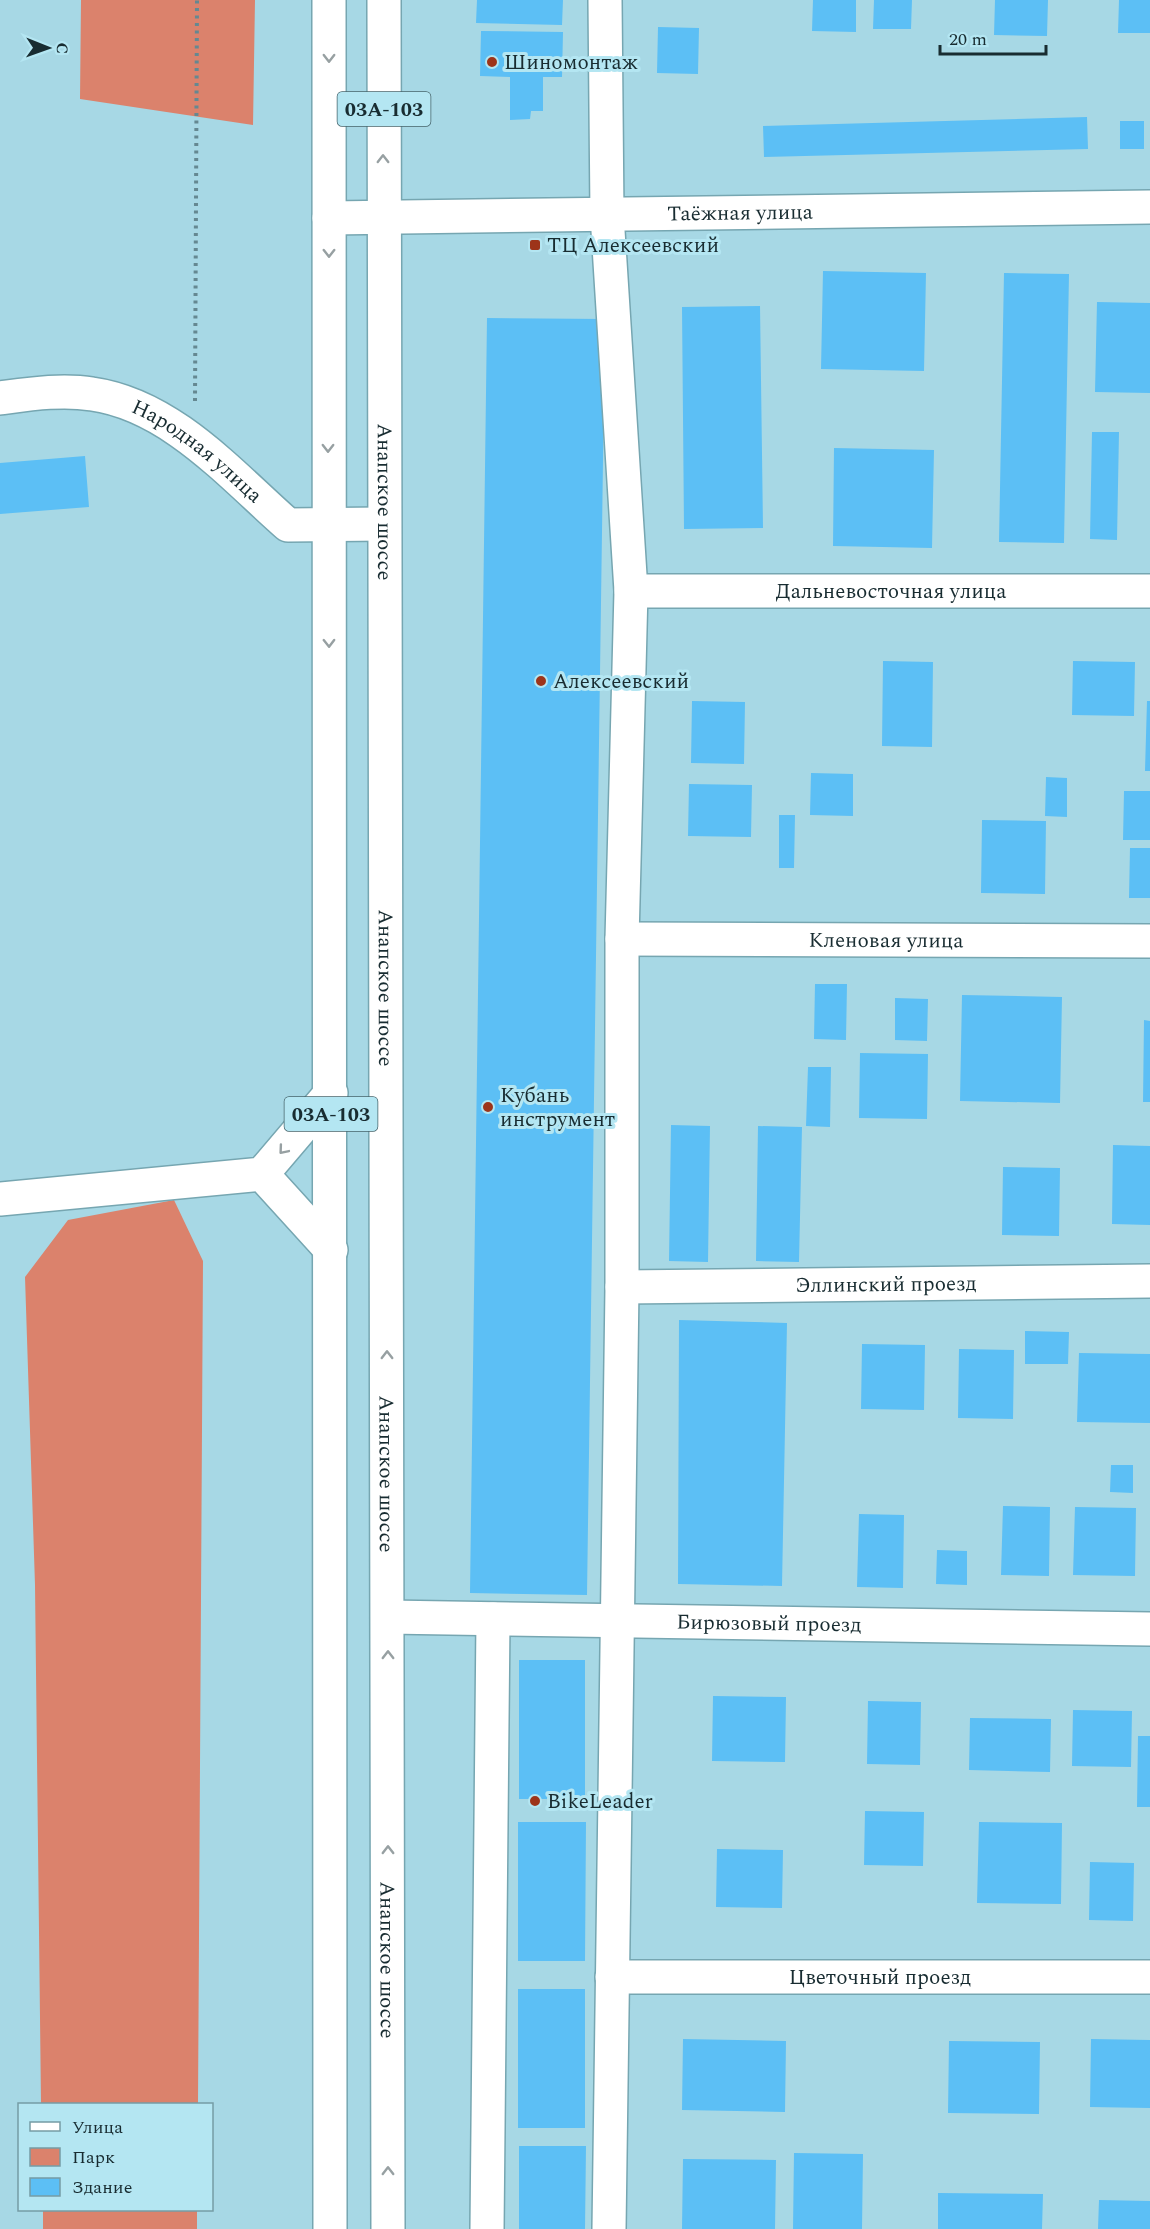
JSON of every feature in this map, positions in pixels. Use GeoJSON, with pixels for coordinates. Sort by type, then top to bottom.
{"type":"FeatureCollection","features":[{"type":"Feature","properties":{"kind":"street","name":"03А-103"},"geometry":{"type":"LineString","coordinates":[[329,0],[330,2229]]}},
{"type":"Feature","properties":{"kind":"street","name":"Анапское шоссе"},"geometry":{"type":"LineString","coordinates":[[384,0],[388,2229]]}},
{"type":"Feature","properties":{"kind":"street"},"geometry":{"type":"LineString","coordinates":[[605,0],[607,215],[631,591],[622,939],[622,1287],[609,2229]]}},
{"type":"Feature","properties":{"kind":"street","name":"Таёжная улица"},"geometry":{"type":"LineString","coordinates":[[329,218],[1150,207]]}},
{"type":"Feature","properties":{"kind":"street","name":"Народная улица"},"geometry":{"type":"LineString","coordinates":[[0,398],[50,392],[90,393],[121,400],[148,412],[195,443],[288,525],[384,524]]}},
{"type":"Feature","properties":{"kind":"street","name":"Дальневосточная улица"},"geometry":{"type":"LineString","coordinates":[[631,591],[1150,591]]}},
{"type":"Feature","properties":{"kind":"street","name":"Кленовая улица"},"geometry":{"type":"LineString","coordinates":[[622,939],[1150,941]]}},
{"type":"Feature","properties":{"kind":"street"},"geometry":{"type":"LineString","coordinates":[[0,1199],[262,1174],[331,1093]]}},
{"type":"Feature","properties":{"kind":"street"},"geometry":{"type":"LineString","coordinates":[[262,1174],[331,1250]]}},
{"type":"Feature","properties":{"kind":"street","name":"Эллинский проезд"},"geometry":{"type":"LineString","coordinates":[[622,1287],[1150,1281]]}},
{"type":"Feature","properties":{"kind":"street","name":"Бирюзовый проезд"},"geometry":{"type":"LineString","coordinates":[[388,1617],[1150,1629]]}},
{"type":"Feature","properties":{"kind":"street"},"geometry":{"type":"LineString","coordinates":[[487,2229],[493,1619]]}},
{"type":"Feature","properties":{"kind":"street","name":"Цветочный проезд"},"geometry":{"type":"LineString","coordinates":[[612,1977],[1150,1977]]}},
{"type":"Feature","properties":{"kind":"path"},"geometry":{"type":"LineString","coordinates":[[195,443],[197,0]]}},
{"type":"Feature","properties":{"kind":"green space"},"geometry":{"type":"Polygon","coordinates":[[[81,0],[255,0],[253,125],[80,99],[81,0]]]}},
{"type":"Feature","properties":{"kind":"green space"},"geometry":{"type":"Polygon","coordinates":[[[174,1200],[203,1261],[198,2103],[41,2103],[35,1585],[25,1277],[68,1220],[174,1200]]]}},
{"type":"Feature","properties":{"kind":"green space"},"geometry":{"type":"Polygon","coordinates":[[[43,2211],[197,2211],[197,2229],[43,2229],[43,2211]]]}},
{"type":"Feature","properties":{"kind":"building"},"geometry":{"type":"Polygon","coordinates":[[[477,0],[563,0],[562,25],[476,23],[477,0]]]}},
{"type":"Feature","properties":{"kind":"building"},"geometry":{"type":"Polygon","coordinates":[[[813,0],[856,0],[856,32],[812,31],[813,0]]]}},
{"type":"Feature","properties":{"kind":"building"},"geometry":{"type":"Polygon","coordinates":[[[874,0],[912,0],[911,29],[873,29],[874,0]]]}},
{"type":"Feature","properties":{"kind":"building"},"geometry":{"type":"Polygon","coordinates":[[[995,0],[1048,0],[1047,36],[994,35],[995,0]]]}},
{"type":"Feature","properties":{"kind":"building"},"geometry":{"type":"Polygon","coordinates":[[[1119,0],[1150,0],[1150,33],[1118,33],[1119,0]]]}},
{"type":"Feature","properties":{"kind":"building"},"geometry":{"type":"Polygon","coordinates":[[[658,27],[699,28],[698,74],[657,73],[658,27]]]}},
{"type":"Feature","properties":{"kind":"building"},"geometry":{"type":"Polygon","coordinates":[[[481,31],[563,32],[562,77],[543,77],[543,111],[531,111],[530,119],[510,120],[510,77],[480,76],[481,31]]]}},
{"type":"Feature","properties":{"kind":"building"},"geometry":{"type":"Polygon","coordinates":[[[1087,117],[1088,149],[764,157],[763,126],[1087,117]]]}},
{"type":"Feature","properties":{"kind":"building"},"geometry":{"type":"Polygon","coordinates":[[[1120,121],[1144,121],[1144,149],[1120,149],[1120,121]]]}},
{"type":"Feature","properties":{"kind":"building"},"geometry":{"type":"Polygon","coordinates":[[[823,271],[926,273],[924,371],[821,369],[823,271]]]}},
{"type":"Feature","properties":{"kind":"building"},"geometry":{"type":"Polygon","coordinates":[[[1004,273],[1069,274],[1064,543],[999,542],[1004,273]]]}},
{"type":"Feature","properties":{"kind":"building"},"geometry":{"type":"Polygon","coordinates":[[[1097,302],[1150,303],[1150,393],[1095,392],[1097,302]]]}},
{"type":"Feature","properties":{"kind":"building"},"geometry":{"type":"Polygon","coordinates":[[[760,306],[763,528],[684,529],[682,307],[760,306]]]}},
{"type":"Feature","properties":{"kind":"building"},"geometry":{"type":"Polygon","coordinates":[[[487,318],[605,319],[587,1595],[470,1593],[487,318]]]}},
{"type":"Feature","properties":{"kind":"building"},"geometry":{"type":"Polygon","coordinates":[[[1092,432],[1119,432],[1117,540],[1090,539],[1092,432]]]}},
{"type":"Feature","properties":{"kind":"building"},"geometry":{"type":"Polygon","coordinates":[[[834,448],[934,450],[932,548],[833,546],[834,448]]]}},
{"type":"Feature","properties":{"kind":"building"},"geometry":{"type":"Polygon","coordinates":[[[85,456],[89,507],[0,514],[0,463],[85,456]]]}},
{"type":"Feature","properties":{"kind":"building"},"geometry":{"type":"Polygon","coordinates":[[[883,661],[933,662],[932,747],[882,746],[883,661]]]}},
{"type":"Feature","properties":{"kind":"building"},"geometry":{"type":"Polygon","coordinates":[[[1073,661],[1135,662],[1134,716],[1072,715],[1073,661]]]}},
{"type":"Feature","properties":{"kind":"building"},"geometry":{"type":"Polygon","coordinates":[[[692,701],[745,702],[744,764],[691,763],[692,701]]]}},
{"type":"Feature","properties":{"kind":"building"},"geometry":{"type":"Polygon","coordinates":[[[1147,701],[1150,701],[1150,771],[1145,771],[1147,701]]]}},
{"type":"Feature","properties":{"kind":"building"},"geometry":{"type":"Polygon","coordinates":[[[811,773],[853,774],[853,816],[810,815],[811,773]]]}},
{"type":"Feature","properties":{"kind":"building"},"geometry":{"type":"Polygon","coordinates":[[[1046,777],[1067,778],[1067,817],[1045,816],[1046,777]]]}},
{"type":"Feature","properties":{"kind":"building"},"geometry":{"type":"Polygon","coordinates":[[[689,784],[752,785],[751,837],[688,836],[689,784]]]}},
{"type":"Feature","properties":{"kind":"building"},"geometry":{"type":"Polygon","coordinates":[[[1124,791],[1150,791],[1150,840],[1123,840],[1124,791]]]}},
{"type":"Feature","properties":{"kind":"building"},"geometry":{"type":"Polygon","coordinates":[[[779,815],[795,815],[794,868],[779,868],[779,815]]]}},
{"type":"Feature","properties":{"kind":"building"},"geometry":{"type":"Polygon","coordinates":[[[982,820],[1046,821],[1045,894],[981,893],[982,820]]]}},
{"type":"Feature","properties":{"kind":"building"},"geometry":{"type":"Polygon","coordinates":[[[1130,848],[1150,848],[1150,898],[1129,898],[1130,848]]]}},
{"type":"Feature","properties":{"kind":"building"},"geometry":{"type":"Polygon","coordinates":[[[815,984],[847,984],[846,1040],[814,1039],[815,984]]]}},
{"type":"Feature","properties":{"kind":"building"},"geometry":{"type":"Polygon","coordinates":[[[962,995],[1062,997],[1060,1103],[960,1101],[962,995]]]}},
{"type":"Feature","properties":{"kind":"building"},"geometry":{"type":"Polygon","coordinates":[[[895,998],[928,999],[927,1041],[895,1040],[895,998]]]}},
{"type":"Feature","properties":{"kind":"building"},"geometry":{"type":"Polygon","coordinates":[[[1144,1020],[1150,1021],[1150,1102],[1143,1102],[1144,1020]]]}},
{"type":"Feature","properties":{"kind":"building"},"geometry":{"type":"Polygon","coordinates":[[[860,1053],[928,1054],[927,1119],[859,1118],[860,1053]]]}},
{"type":"Feature","properties":{"kind":"building"},"geometry":{"type":"Polygon","coordinates":[[[808,1067],[831,1067],[830,1127],[806,1126],[808,1067]]]}},
{"type":"Feature","properties":{"kind":"building"},"geometry":{"type":"Polygon","coordinates":[[[671,1125],[710,1126],[708,1262],[669,1261],[671,1125]]]}},
{"type":"Feature","properties":{"kind":"building"},"geometry":{"type":"Polygon","coordinates":[[[758,1126],[802,1127],[799,1262],[756,1261],[758,1126]]]}},
{"type":"Feature","properties":{"kind":"building"},"geometry":{"type":"Polygon","coordinates":[[[1113,1145],[1150,1146],[1150,1225],[1112,1224],[1113,1145]]]}},
{"type":"Feature","properties":{"kind":"building"},"geometry":{"type":"Polygon","coordinates":[[[1003,1167],[1060,1168],[1059,1236],[1002,1235],[1003,1167]]]}},
{"type":"Feature","properties":{"kind":"building"},"geometry":{"type":"Polygon","coordinates":[[[679,1320],[787,1323],[782,1586],[678,1584],[679,1320]]]}},
{"type":"Feature","properties":{"kind":"building"},"geometry":{"type":"Polygon","coordinates":[[[1025,1331],[1069,1332],[1068,1364],[1025,1364],[1025,1331]]]}},
{"type":"Feature","properties":{"kind":"building"},"geometry":{"type":"Polygon","coordinates":[[[862,1344],[925,1345],[924,1410],[861,1409],[862,1344]]]}},
{"type":"Feature","properties":{"kind":"building"},"geometry":{"type":"Polygon","coordinates":[[[959,1349],[1014,1350],[1013,1419],[958,1418],[959,1349]]]}},
{"type":"Feature","properties":{"kind":"building"},"geometry":{"type":"Polygon","coordinates":[[[1079,1353],[1150,1354],[1150,1423],[1077,1422],[1079,1353]]]}},
{"type":"Feature","properties":{"kind":"building"},"geometry":{"type":"Polygon","coordinates":[[[1111,1465],[1133,1465],[1133,1493],[1110,1492],[1111,1465]]]}},
{"type":"Feature","properties":{"kind":"building"},"geometry":{"type":"Polygon","coordinates":[[[1003,1506],[1050,1507],[1049,1576],[1001,1575],[1003,1506]]]}},
{"type":"Feature","properties":{"kind":"building"},"geometry":{"type":"Polygon","coordinates":[[[1075,1507],[1136,1508],[1135,1576],[1073,1575],[1075,1507]]]}},
{"type":"Feature","properties":{"kind":"building"},"geometry":{"type":"Polygon","coordinates":[[[859,1514],[904,1515],[903,1588],[857,1587],[859,1514]]]}},
{"type":"Feature","properties":{"kind":"building"},"geometry":{"type":"Polygon","coordinates":[[[937,1550],[967,1551],[967,1585],[936,1584],[937,1550]]]}},
{"type":"Feature","properties":{"kind":"building"},"geometry":{"type":"Polygon","coordinates":[[[519,1660],[585,1660],[585,1799],[519,1799],[519,1660]]]}},
{"type":"Feature","properties":{"kind":"building"},"geometry":{"type":"Polygon","coordinates":[[[713,1696],[786,1697],[785,1762],[712,1761],[713,1696]]]}},
{"type":"Feature","properties":{"kind":"building"},"geometry":{"type":"Polygon","coordinates":[[[868,1701],[921,1702],[920,1765],[867,1764],[868,1701]]]}},
{"type":"Feature","properties":{"kind":"building"},"geometry":{"type":"Polygon","coordinates":[[[1073,1710],[1132,1711],[1131,1767],[1072,1766],[1073,1710]]]}},
{"type":"Feature","properties":{"kind":"building"},"geometry":{"type":"Polygon","coordinates":[[[970,1718],[1051,1719],[1050,1772],[969,1770],[970,1718]]]}},
{"type":"Feature","properties":{"kind":"building"},"geometry":{"type":"Polygon","coordinates":[[[1138,1736],[1150,1736],[1150,1807],[1137,1807],[1138,1736]]]}},
{"type":"Feature","properties":{"kind":"building"},"geometry":{"type":"Polygon","coordinates":[[[865,1811],[924,1812],[923,1866],[864,1865],[865,1811]]]}},
{"type":"Feature","properties":{"kind":"building"},"geometry":{"type":"Polygon","coordinates":[[[518,1822],[586,1822],[585,1961],[518,1961],[518,1822]]]}},
{"type":"Feature","properties":{"kind":"building"},"geometry":{"type":"Polygon","coordinates":[[[979,1822],[1062,1823],[1061,1904],[977,1903],[979,1822]]]}},
{"type":"Feature","properties":{"kind":"building"},"geometry":{"type":"Polygon","coordinates":[[[717,1849],[783,1850],[782,1908],[716,1907],[717,1849]]]}},
{"type":"Feature","properties":{"kind":"building"},"geometry":{"type":"Polygon","coordinates":[[[1090,1862],[1134,1863],[1133,1921],[1089,1920],[1090,1862]]]}},
{"type":"Feature","properties":{"kind":"building"},"geometry":{"type":"Polygon","coordinates":[[[518,1989],[585,1989],[585,2128],[518,2128],[518,1989]]]}},
{"type":"Feature","properties":{"kind":"building"},"geometry":{"type":"Polygon","coordinates":[[[683,2039],[786,2041],[785,2112],[682,2110],[683,2039]]]}},
{"type":"Feature","properties":{"kind":"building"},"geometry":{"type":"Polygon","coordinates":[[[1091,2039],[1150,2040],[1150,2108],[1090,2107],[1091,2039]]]}},
{"type":"Feature","properties":{"kind":"building"},"geometry":{"type":"Polygon","coordinates":[[[949,2041],[1040,2042],[1039,2114],[948,2113],[949,2041]]]}},
{"type":"Feature","properties":{"kind":"building"},"geometry":{"type":"Polygon","coordinates":[[[519,2146],[586,2146],[585,2229],[519,2229],[519,2146]]]}},
{"type":"Feature","properties":{"kind":"building"},"geometry":{"type":"Polygon","coordinates":[[[794,2153],[863,2154],[862,2229],[793,2229],[794,2153]]]}},
{"type":"Feature","properties":{"kind":"building"},"geometry":{"type":"Polygon","coordinates":[[[683,2159],[776,2160],[775,2229],[682,2229],[683,2159]]]}},
{"type":"Feature","properties":{"kind":"building"},"geometry":{"type":"Polygon","coordinates":[[[938,2193],[1043,2194],[1042,2229],[938,2229],[938,2193]]]}},
{"type":"Feature","properties":{"kind":"building"},"geometry":{"type":"Polygon","coordinates":[[[1099,2200],[1150,2201],[1150,2229],[1098,2229],[1099,2200]]]}},
{"type":"Feature","properties":{"kind":"place","name":"Шиномонтаж"},"geometry":{"type":"Point","coordinates":[492,62]}},
{"type":"Feature","properties":{"kind":"place","name":"ТЦ Алексеевский"},"geometry":{"type":"Point","coordinates":[535,245]}},
{"type":"Feature","properties":{"kind":"place","name":"Алексеевский"},"geometry":{"type":"Point","coordinates":[541,681]}},
{"type":"Feature","properties":{"kind":"place","name":"Кубань инструмент"},"geometry":{"type":"Point","coordinates":[488,1107]}},
{"type":"Feature","properties":{"kind":"place","name":"BikeLeader"},"geometry":{"type":"Point","coordinates":[535,1801]}}]}
